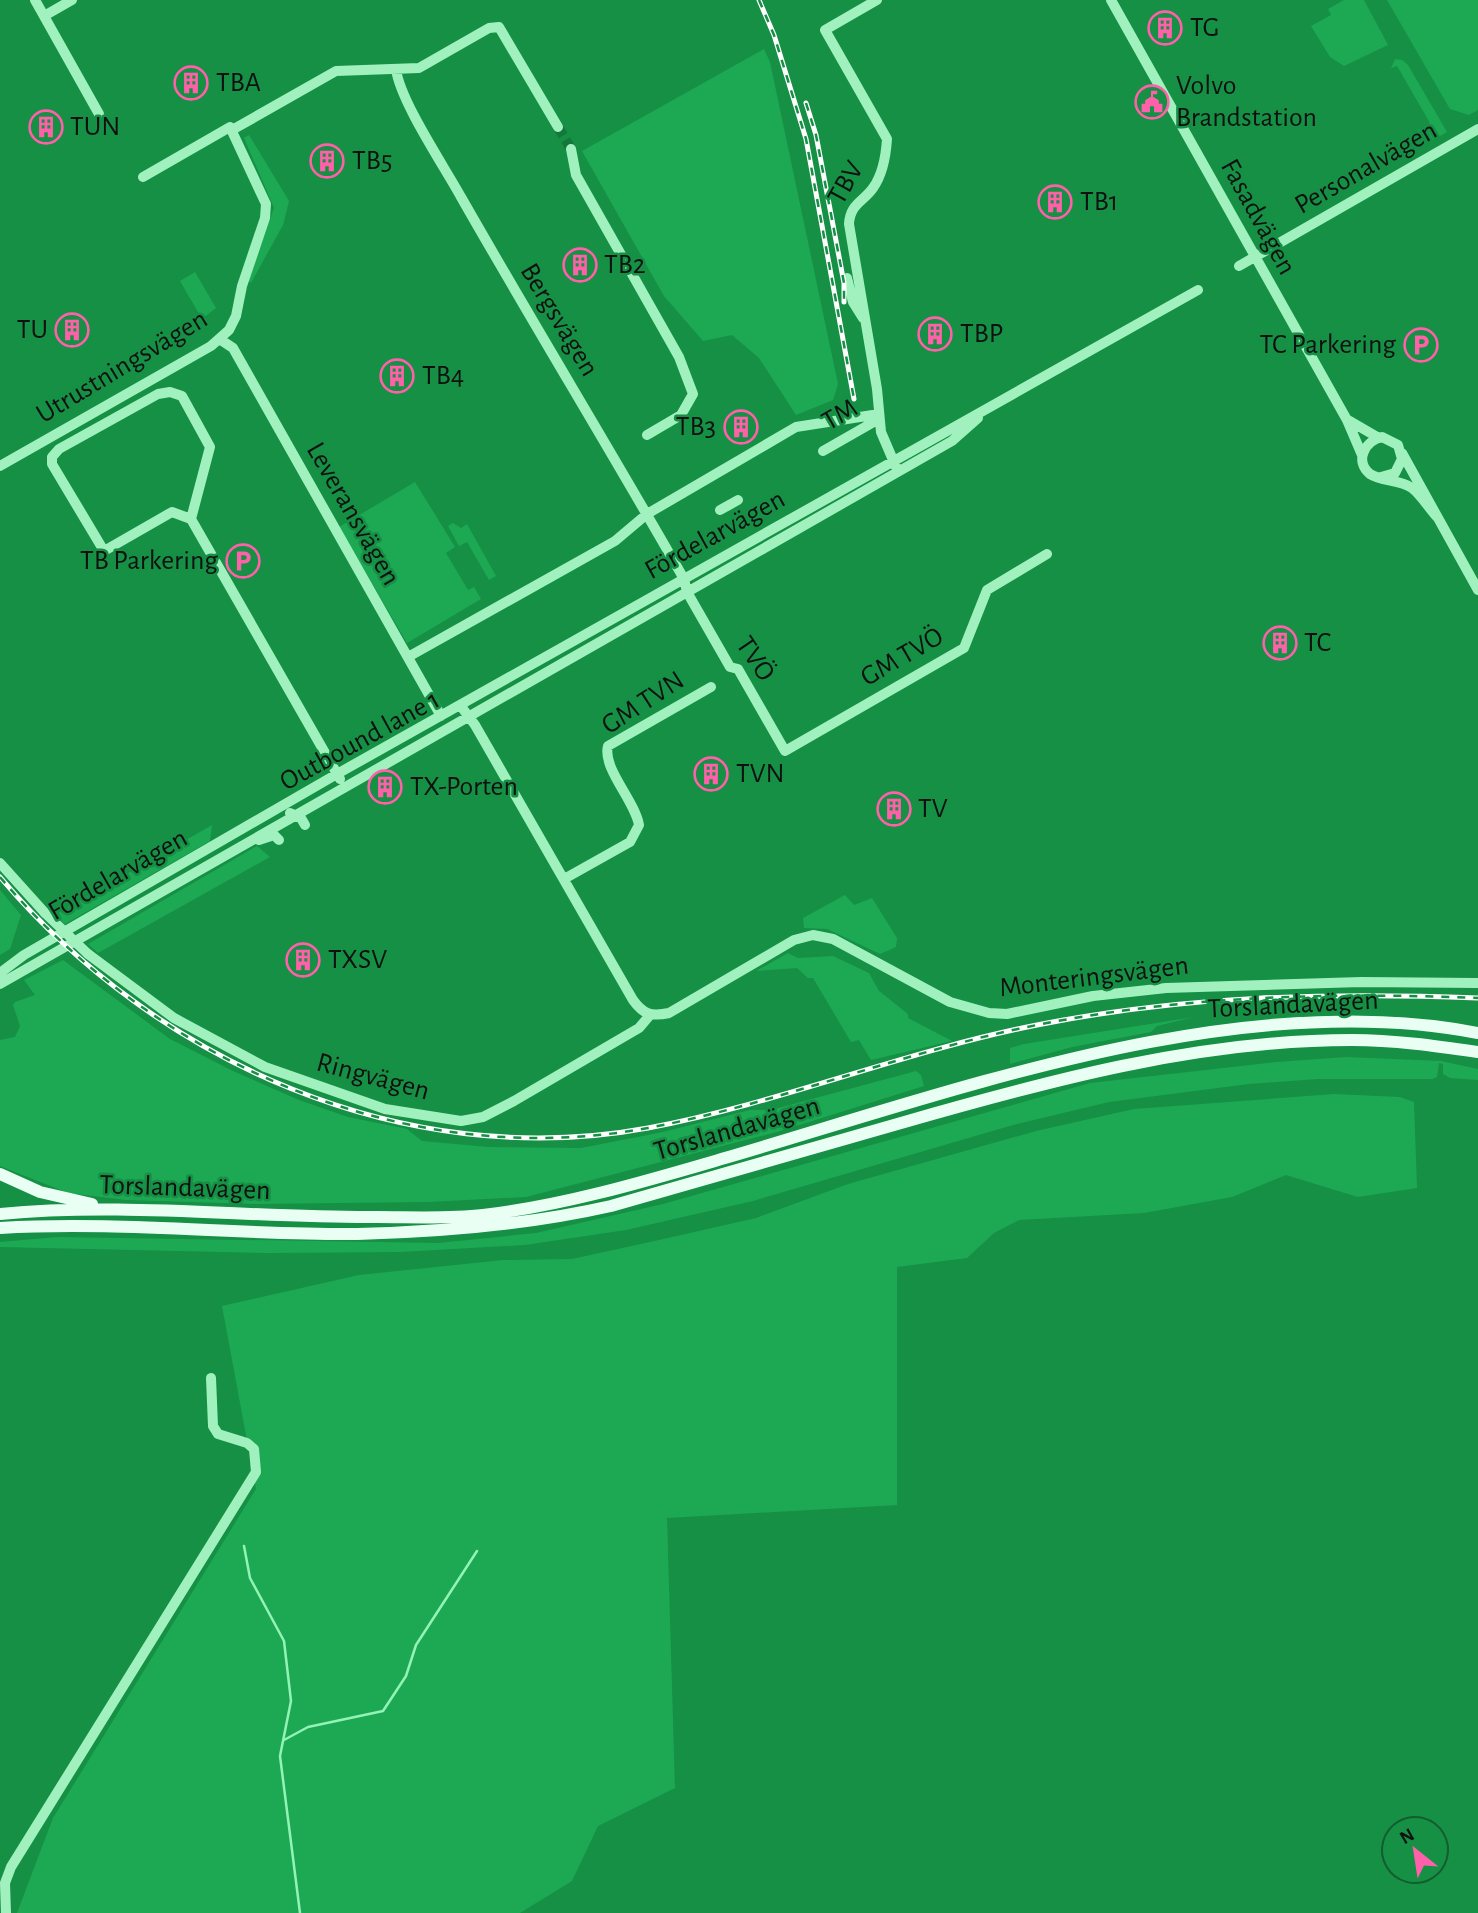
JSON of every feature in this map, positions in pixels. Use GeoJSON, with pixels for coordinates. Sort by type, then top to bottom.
{"type":"FeatureCollection","features":[{"type":"Feature","properties":{"kind":"main road","name":"Torslandavägen"},"geometry":{"type":"LineString","coordinates":[[0,1214],[90,1209],[357,1217],[481,1215],[610,1191],[1032,1070],[1175,1037],[1285,1024],[1333,1022],[1474,1031]]}},
{"type":"Feature","properties":{"kind":"main road","name":"Torslandavägen"},"geometry":{"type":"LineString","coordinates":[[0,1228],[83,1226],[355,1234],[481,1228],[552,1220],[611,1206],[1033,1086],[1146,1062],[1247,1046],[1350,1040],[1474,1052]]}},
{"type":"Feature","properties":{"kind":"main road"},"geometry":{"type":"LineString","coordinates":[[0,1174],[61,1198],[148,1211]]}},
{"type":"Feature","properties":{"kind":"main road"},"geometry":{"type":"LineString","coordinates":[[0,1236],[83,1226]]}},
{"type":"Feature","properties":{"kind":"street"},"geometry":{"type":"LineString","coordinates":[[35,0],[99,114]]}},
{"type":"Feature","properties":{"kind":"street"},"geometry":{"type":"LineString","coordinates":[[44,16],[72,0]]}},
{"type":"Feature","properties":{"kind":"street","name":"TBV"},"geometry":{"type":"LineString","coordinates":[[877,0],[825,30],[887,139],[886,155],[877,181],[850,212],[851,240],[869,337],[879,417],[895,466]]}},
{"type":"Feature","properties":{"kind":"street","name":"Fasadvägen"},"geometry":{"type":"LineString","coordinates":[[1111,0],[1347,420],[1368,471],[1381,478]]}},
{"type":"Feature","properties":{"kind":"street"},"geometry":{"type":"LineString","coordinates":[[143,177],[336,71],[418,68],[489,28],[499,27],[558,127]]}},
{"type":"Feature","properties":{"kind":"street","name":"Bergsvägen"},"geometry":{"type":"LineString","coordinates":[[396,69],[397,80],[419,122],[647,514],[684,579],[687,592]]}},
{"type":"Feature","properties":{"kind":"street","name":"Utrustningsvägen"},"geometry":{"type":"LineString","coordinates":[[0,466],[221,340],[236,316],[242,286],[265,218],[266,204],[231,129]]}},
{"type":"Feature","properties":{"kind":"street","name":"Personalvägen"},"geometry":{"type":"LineString","coordinates":[[1239,265],[1478,129]]}},
{"type":"Feature","properties":{"kind":"street"},"geometry":{"type":"LineString","coordinates":[[570,149],[576,175],[679,357],[693,394],[681,415],[647,435]]}},
{"type":"Feature","properties":{"kind":"street"},"geometry":{"type":"LineString","coordinates":[[847,278],[853,302],[869,337]]}},
{"type":"Feature","properties":{"kind":"street","name":"Fördelarvägen"},"geometry":{"type":"LineString","coordinates":[[466,712],[687,592],[993,404],[1198,290]]}},
{"type":"Feature","properties":{"kind":"street","name":"Leveransvägen"},"geometry":{"type":"LineString","coordinates":[[221,340],[233,348],[441,716]]}},
{"type":"Feature","properties":{"kind":"street"},"geometry":{"type":"LineString","coordinates":[[191,519],[210,447],[182,397],[177,393],[158,394],[59,449],[52,457],[52,464],[104,551],[172,512],[191,519],[341,782]]}},
{"type":"Feature","properties":{"kind":"street"},"geometry":{"type":"LineString","coordinates":[[408,657],[611,544],[647,514],[796,427],[879,417]]}},
{"type":"Feature","properties":{"kind":"street","name":"TM"},"geometry":{"type":"LineString","coordinates":[[823,451],[879,417]]}},
{"type":"Feature","properties":{"kind":"street"},"geometry":{"type":"LineString","coordinates":[[1347,420],[1379,438],[1393,441],[1478,590]]}},
{"type":"Feature","properties":{"kind":"street"},"geometry":{"type":"LineString","coordinates":[[1362,455],[1368,444],[1379,438]]}},
{"type":"Feature","properties":{"kind":"street"},"geometry":{"type":"LineString","coordinates":[[1381,478],[1398,470],[1402,453]]}},
{"type":"Feature","properties":{"kind":"street","name":"Fördelarvägen"},"geometry":{"type":"LineString","coordinates":[[466,712],[684,579],[895,466]]}},
{"type":"Feature","properties":{"kind":"street"},"geometry":{"type":"LineString","coordinates":[[1381,478],[1411,487],[1437,517]]}},
{"type":"Feature","properties":{"kind":"street"},"geometry":{"type":"LineString","coordinates":[[720,510],[738,500]]}},
{"type":"Feature","properties":{"kind":"street","name":"GM TVÖ"},"geometry":{"type":"LineString","coordinates":[[785,751],[964,648],[987,590],[1047,555]]}},
{"type":"Feature","properties":{"kind":"street","name":"TVÖ"},"geometry":{"type":"LineString","coordinates":[[687,592],[730,667],[738,669],[785,751]]}},
{"type":"Feature","properties":{"kind":"street","name":"GM TVN"},"geometry":{"type":"LineString","coordinates":[[564,880],[630,842],[639,825],[634,808],[609,762],[608,746],[711,687]]}},
{"type":"Feature","properties":{"kind":"street"},"geometry":{"type":"LineString","coordinates":[[313,805],[341,782],[466,712]]}},
{"type":"Feature","properties":{"kind":"street"},"geometry":{"type":"LineString","coordinates":[[293,814],[305,825],[313,805],[341,782],[441,716],[466,712]]}},
{"type":"Feature","properties":{"kind":"street"},"geometry":{"type":"LineString","coordinates":[[466,712],[633,1000],[642,1012],[650,1015]]}},
{"type":"Feature","properties":{"kind":"street","name":"Fördelarvägen"},"geometry":{"type":"LineString","coordinates":[[0,973],[24,955],[260,818],[341,782]]}},
{"type":"Feature","properties":{"kind":"street","name":"Outbound lane 1"},"geometry":{"type":"LineString","coordinates":[[279,813],[341,782]]}},
{"type":"Feature","properties":{"kind":"street","name":"Fördelarvägen"},"geometry":{"type":"LineString","coordinates":[[0,984],[237,846],[313,805]]}},
{"type":"Feature","properties":{"kind":"street","name":"Fördelarvägen"},"geometry":{"type":"LineString","coordinates":[[260,818],[279,813],[293,814]]}},
{"type":"Feature","properties":{"kind":"street","name":"Fördelarvägen"},"geometry":{"type":"LineString","coordinates":[[237,846],[248,846],[266,836],[274,835],[279,840]]}},
{"type":"Feature","properties":{"kind":"street","name":"Ringvägen"},"geometry":{"type":"LineString","coordinates":[[0,863],[45,914],[88,954],[174,1018],[265,1067],[385,1109],[461,1121],[483,1117],[631,1034],[650,1015]]}},
{"type":"Feature","properties":{"kind":"street","name":"Monteringsvägen"},"geometry":{"type":"LineString","coordinates":[[650,1015],[669,1013],[794,940],[813,935],[833,939],[950,1002],[999,1014],[1093,996],[1166,988],[1361,982],[1478,984]]}},
{"type":"Feature","properties":{"kind":"street"},"geometry":{"type":"LineString","coordinates":[[6,1913],[5,1883],[11,1867],[256,1472],[254,1449],[247,1443],[218,1434],[213,1426],[211,1378]]}},
{"type":"Feature","properties":{"kind":"green space"},"geometry":{"type":"Polygon","coordinates":[[[1344,0],[1364,0],[1388,45],[1344,66],[1330,57],[1311,26],[1331,15],[1328,9],[1344,0]]]}},
{"type":"Feature","properties":{"kind":"green space"},"geometry":{"type":"Polygon","coordinates":[[[1387,0],[1478,0],[1478,110],[1469,115],[1450,109],[1387,0]]]}},
{"type":"Feature","properties":{"kind":"green space"},"geometry":{"type":"Polygon","coordinates":[[[764,49],[770,62],[838,384],[833,400],[796,415],[759,358],[732,335],[703,341],[664,296],[582,151],[764,49]]]}},
{"type":"Feature","properties":{"kind":"green space"},"geometry":{"type":"Polygon","coordinates":[[[1395,59],[1408,65],[1447,132],[1428,143],[1418,130],[1430,123],[1397,66],[1391,68],[1395,59]]]}},
{"type":"Feature","properties":{"kind":"green space"},"geometry":{"type":"Polygon","coordinates":[[[249,135],[289,201],[283,225],[251,283],[248,280],[274,208],[244,138],[249,135]]]}},
{"type":"Feature","properties":{"kind":"green space"},"geometry":{"type":"Polygon","coordinates":[[[195,272],[216,308],[202,319],[180,281],[195,272]]]}},
{"type":"Feature","properties":{"kind":"green space"},"geometry":{"type":"Polygon","coordinates":[[[415,482],[455,547],[446,553],[468,590],[474,587],[481,599],[407,643],[339,527],[415,482]]]}},
{"type":"Feature","properties":{"kind":"green space"},"geometry":{"type":"Polygon","coordinates":[[[453,523],[461,528],[467,524],[496,576],[489,580],[467,542],[459,546],[448,526],[453,523]]]}},
{"type":"Feature","properties":{"kind":"green space"},"geometry":{"type":"Polygon","coordinates":[[[212,825],[210,841],[65,924],[55,915],[212,825]]]}},
{"type":"Feature","properties":{"kind":"green space"},"geometry":{"type":"Polygon","coordinates":[[[257,846],[270,857],[98,953],[88,944],[257,846]]]}},
{"type":"Feature","properties":{"kind":"green space"},"geometry":{"type":"Polygon","coordinates":[[[0,890],[21,915],[10,949],[0,955],[0,890]]]}},
{"type":"Feature","properties":{"kind":"green space"},"geometry":{"type":"Polygon","coordinates":[[[845,895],[854,905],[872,898],[897,938],[896,947],[880,954],[827,929],[804,928],[803,918],[845,895]]]}},
{"type":"Feature","properties":{"kind":"green space"},"geometry":{"type":"Polygon","coordinates":[[[788,953],[798,958],[833,956],[869,973],[879,991],[908,1014],[908,1018],[952,1041],[871,1060],[859,1040],[851,1042],[813,978],[808,978],[797,968],[756,971],[788,953]]]}},
{"type":"Feature","properties":{"kind":"green space"},"geometry":{"type":"Polygon","coordinates":[[[63,960],[170,1039],[233,1071],[299,1100],[348,1117],[407,1129],[422,1141],[488,1147],[581,1148],[663,1132],[750,1110],[771,1110],[916,1071],[921,1075],[924,1086],[777,1132],[526,1197],[428,1202],[256,1204],[126,1200],[68,1193],[0,1166],[0,1040],[15,1037],[20,1026],[13,1005],[15,1002],[35,995],[24,980],[63,960]]]}},
{"type":"Feature","properties":{"kind":"green space"},"geometry":{"type":"Polygon","coordinates":[[[1194,1017],[1157,1026],[1151,1032],[1072,1047],[1010,1064],[1010,1048],[1024,1044],[1194,1017]]]}},
{"type":"Feature","properties":{"kind":"green space"},"geometry":{"type":"Polygon","coordinates":[[[1346,1057],[1441,1061],[1478,1069],[1478,1080],[1450,1078],[1443,1074],[1443,1064],[1439,1063],[1437,1077],[1432,1079],[1318,1079],[1249,1084],[1109,1102],[1013,1125],[753,1201],[626,1230],[525,1245],[401,1252],[268,1253],[0,1247],[0,1242],[57,1237],[438,1243],[536,1233],[663,1204],[1090,1083],[1346,1057]]]}},
{"type":"Feature","properties":{"kind":"green space"},"geometry":{"type":"Polygon","coordinates":[[[1334,1094],[1400,1097],[1414,1102],[1417,1188],[1358,1197],[1286,1175],[1232,1197],[1144,1213],[1019,1220],[994,1233],[967,1258],[897,1267],[897,1505],[667,1518],[675,1788],[598,1826],[572,1881],[520,1913],[17,1913],[53,1818],[256,1489],[222,1306],[359,1275],[503,1260],[572,1259],[756,1218],[848,1184],[1036,1131],[1134,1109],[1334,1094]]]}},
{"type":"Feature","properties":{"kind":"waterway"},"geometry":{"type":"LineString","coordinates":[[244,1546],[250,1578],[284,1641],[291,1701],[280,1756],[300,1913]]}},
{"type":"Feature","properties":{"kind":"waterway"},"geometry":{"type":"LineString","coordinates":[[284,1740],[308,1727],[383,1711],[406,1676],[416,1645],[477,1551]]}},
{"type":"Feature","properties":{"kind":"tunnel"},"geometry":{"type":"LineString","coordinates":[[558,127],[571,149]]}},
{"type":"Feature","properties":{"kind":"railway"},"geometry":{"type":"LineString","coordinates":[[759,0],[774,35],[806,139],[854,399]]}},
{"type":"Feature","properties":{"kind":"railway"},"geometry":{"type":"LineString","coordinates":[[806,103],[816,135],[844,283],[844,302]]}},
{"type":"Feature","properties":{"kind":"railway"},"geometry":{"type":"LineString","coordinates":[[0,877],[63,943],[133,1001],[210,1050],[291,1089],[377,1117],[466,1134],[557,1138],[648,1128],[746,1105],[988,1036],[1091,1015],[1256,998],[1478,998]]}},
{"type":"Feature","properties":{"kind":"place","name":"TG"},"geometry":{"type":"Point","coordinates":[1165,28]}},
{"type":"Feature","properties":{"kind":"place","name":"TBA"},"geometry":{"type":"Point","coordinates":[191,83]}},
{"type":"Feature","properties":{"kind":"place","name":"Volvo Brandstation"},"geometry":{"type":"Point","coordinates":[1152,102]}},
{"type":"Feature","properties":{"kind":"place","name":"TUN"},"geometry":{"type":"Point","coordinates":[46,127]}},
{"type":"Feature","properties":{"kind":"place","name":"TB5"},"geometry":{"type":"Point","coordinates":[327,161]}},
{"type":"Feature","properties":{"kind":"place","name":"TB1"},"geometry":{"type":"Point","coordinates":[1055,202]}},
{"type":"Feature","properties":{"kind":"place","name":"TB2"},"geometry":{"type":"Point","coordinates":[580,265]}},
{"type":"Feature","properties":{"kind":"place","name":"TU"},"geometry":{"type":"Point","coordinates":[72,330]}},
{"type":"Feature","properties":{"kind":"place","name":"TBP"},"geometry":{"type":"Point","coordinates":[935,334]}},
{"type":"Feature","properties":{"kind":"place","name":"TC Parkering"},"geometry":{"type":"Point","coordinates":[1421,345]}},
{"type":"Feature","properties":{"kind":"place","name":"TB4"},"geometry":{"type":"Point","coordinates":[397,376]}},
{"type":"Feature","properties":{"kind":"place","name":"TB3"},"geometry":{"type":"Point","coordinates":[741,427]}},
{"type":"Feature","properties":{"kind":"place","name":"TB Parkering"},"geometry":{"type":"Point","coordinates":[243,561]}},
{"type":"Feature","properties":{"kind":"place","name":"TC"},"geometry":{"type":"Point","coordinates":[1280,643]}},
{"type":"Feature","properties":{"kind":"place","name":"TVN"},"geometry":{"type":"Point","coordinates":[711,774]}},
{"type":"Feature","properties":{"kind":"place","name":"TX-Porten"},"geometry":{"type":"Point","coordinates":[385,787]}},
{"type":"Feature","properties":{"kind":"place","name":"TV"},"geometry":{"type":"Point","coordinates":[894,809]}},
{"type":"Feature","properties":{"kind":"place","name":"TXSV"},"geometry":{"type":"Point","coordinates":[303,960]}}]}
